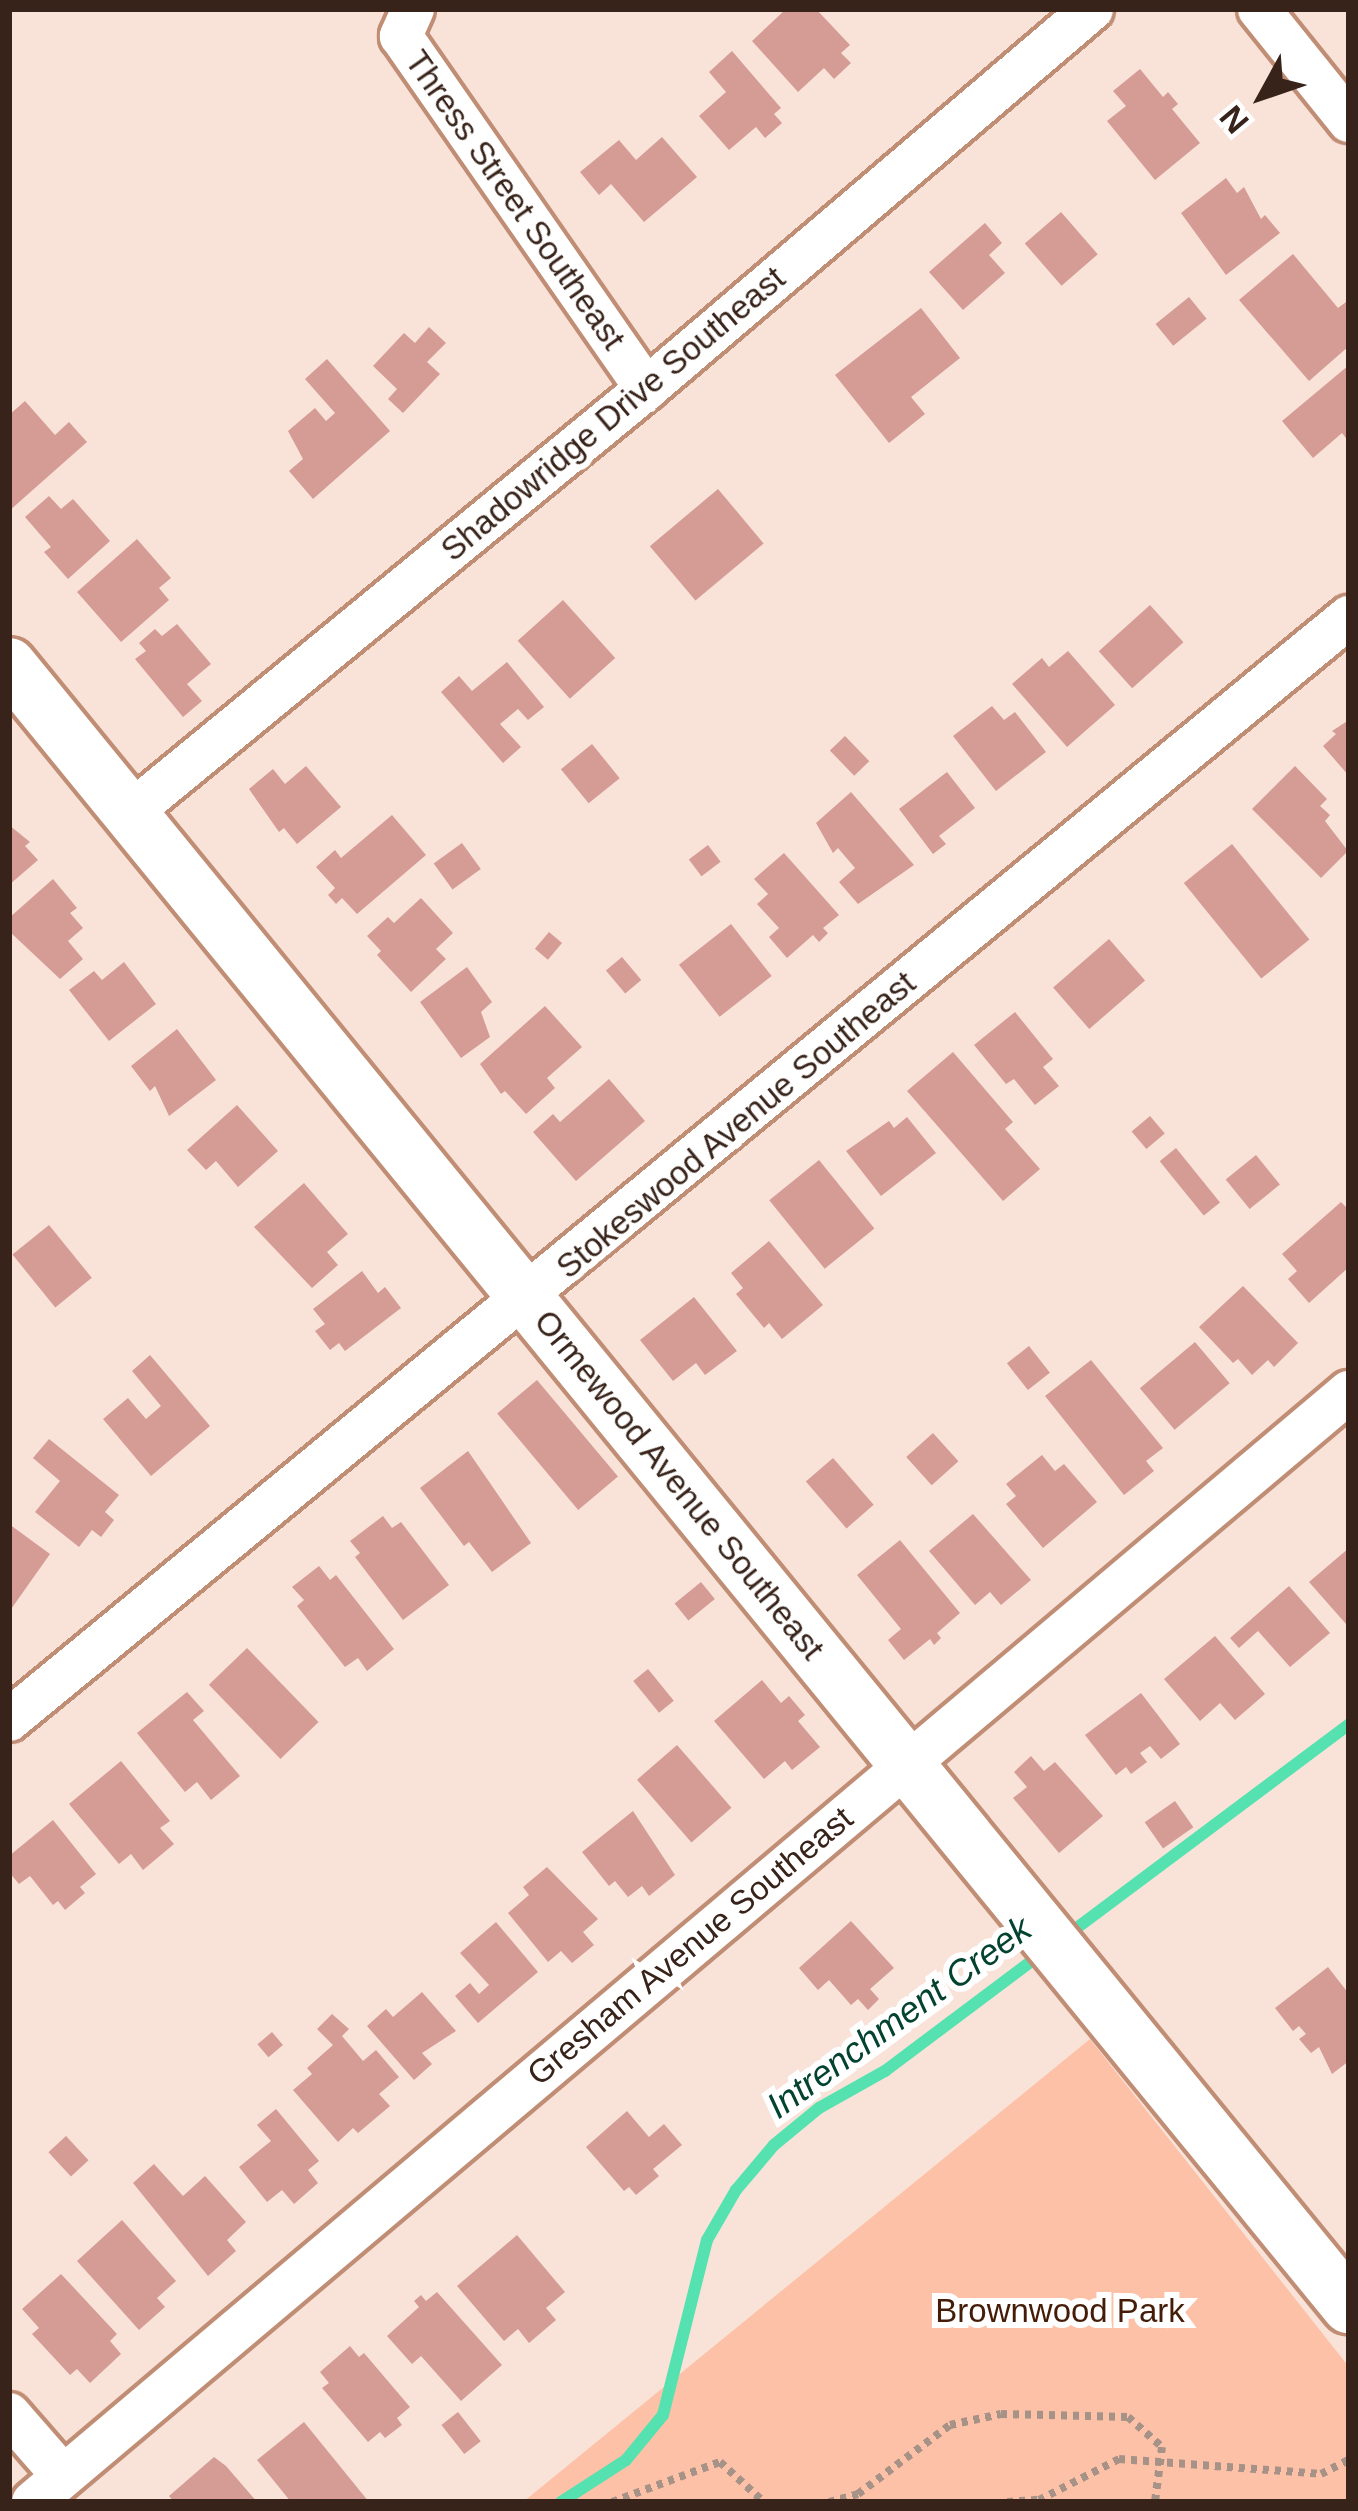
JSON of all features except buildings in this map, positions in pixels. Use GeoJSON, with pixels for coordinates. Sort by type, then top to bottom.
{"type":"FeatureCollection","features":[{"type":"Feature","properties":{"kind":"street","name":"Thress Street Southeast"},"geometry":{"type":"LineString","coordinates":[[413,9],[401,36],[646,389]]}},
{"type":"Feature","properties":{"kind":"street","name":"Shadowridge Drive Southeast"},"geometry":{"type":"LineString","coordinates":[[130,813],[646,389],[1092,9]]}},
{"type":"Feature","properties":{"kind":"street"},"geometry":{"type":"LineString","coordinates":[[1259,9],[1349,121]]}},
{"type":"Feature","properties":{"kind":"street","name":"Stokeswood Avenue Southeast"},"geometry":{"type":"LineString","coordinates":[[9,1720],[1349,617]]}},
{"type":"Feature","properties":{"kind":"street","name":"Ormewood Avenue Southeast"},"geometry":{"type":"LineString","coordinates":[[9,665],[1349,2306]]}},
{"type":"Feature","properties":{"kind":"street","name":"Gresham Avenue Southeast"},"geometry":{"type":"LineString","coordinates":[[48,2489],[1349,1392]]}},
{"type":"Feature","properties":{"kind":"street"},"geometry":{"type":"LineString","coordinates":[[9,2414],[48,2489]]}},
{"type":"Feature","properties":{"kind":"path"},"geometry":{"type":"LineString","coordinates":[[829,2502],[858,2494],[950,2426],[1001,2414],[1128,2417],[1162,2447],[1155,2502]]}},
{"type":"Feature","properties":{"kind":"path"},"geometry":{"type":"LineString","coordinates":[[1007,2502],[1039,2500],[1119,2459],[1321,2474],[1349,2460]]}},
{"type":"Feature","properties":{"kind":"path"},"geometry":{"type":"LineString","coordinates":[[612,2502],[721,2462],[764,2502]]}},
{"type":"Feature","properties":{"kind":"green space","name":"Brownwood Park"},"geometry":{"type":"Polygon","coordinates":[[[1090,2039],[1349,2367],[1349,2502],[523,2502],[1090,2039]]]}},
{"type":"Feature","properties":{"kind":"waterway","name":"Intrenchment Creek"},"geometry":{"type":"LineString","coordinates":[[1066,1936],[1349,1724]]}},
{"type":"Feature","properties":{"kind":"waterway","name":"Intrenchment Creek"},"geometry":{"type":"LineString","coordinates":[[561,2502],[626,2460],[663,2415],[707,2240],[736,2190],[774,2145],[819,2108],[885,2071],[1045,1951]]}}]}
